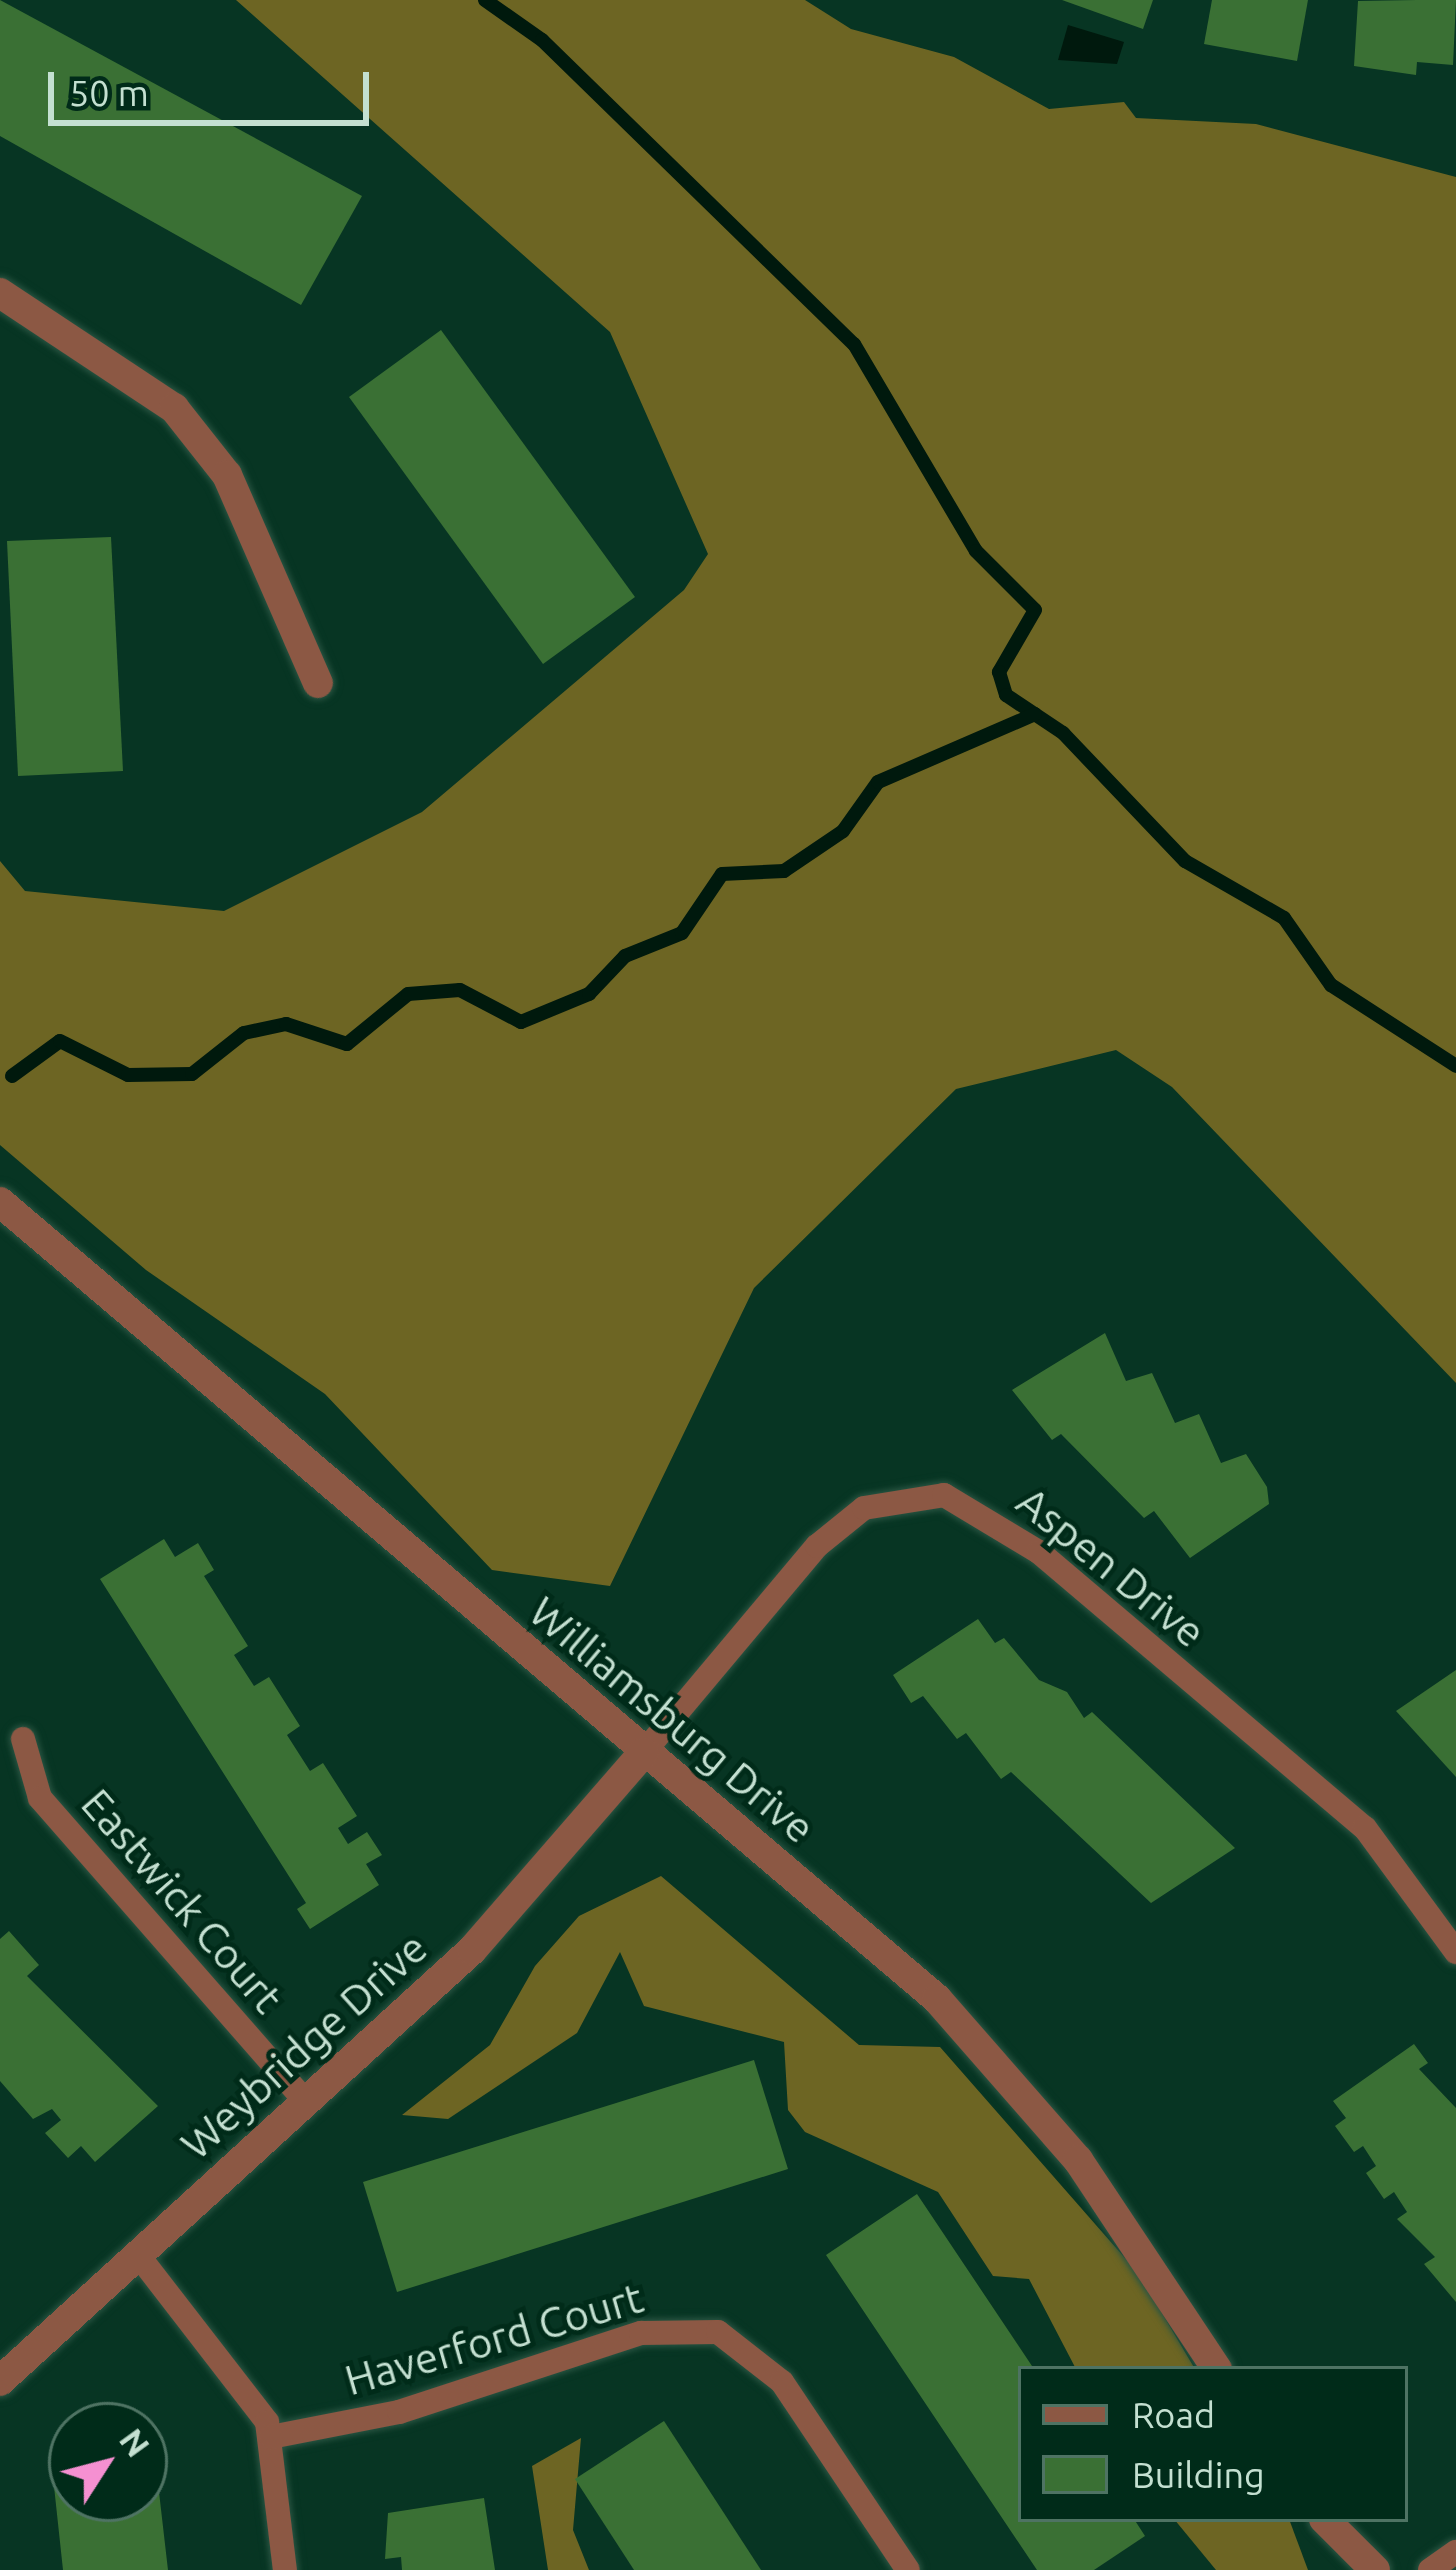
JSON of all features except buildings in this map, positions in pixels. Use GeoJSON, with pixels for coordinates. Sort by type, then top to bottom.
{"type":"FeatureCollection","features":[{"type":"Feature","properties":{"kind":"street"},"geometry":{"type":"LineString","coordinates":[[0,293],[174,408],[227,475],[318,683]]}},
{"type":"Feature","properties":{"kind":"street","name":"Williamsburg Drive"},"geometry":{"type":"LineString","coordinates":[[0,1202],[1013,2074],[1215,2366]]}},
{"type":"Feature","properties":{"kind":"street","name":"Weybridge Drive"},"geometry":{"type":"LineString","coordinates":[[0,2381],[472,1950],[644,1752]]}},
{"type":"Feature","properties":{"kind":"street"},"geometry":{"type":"LineString","coordinates":[[1327,2522],[1375,2570]]}},
{"type":"Feature","properties":{"kind":"lane","name":"Aspen Drive"},"geometry":{"type":"LineString","coordinates":[[644,1752],[818,1546],[864,1508],[944,1495],[1039,1552],[1365,1828],[1456,1952]]}},
{"type":"Feature","properties":{"kind":"lane","name":"Eastwick Court"},"geometry":{"type":"LineString","coordinates":[[23,1739],[40,1798],[305,2101]]}},
{"type":"Feature","properties":{"kind":"lane"},"geometry":{"type":"LineString","coordinates":[[138,2255],[254,2396],[271,2437],[285,2570]]}},
{"type":"Feature","properties":{"kind":"lane","name":"Haverford Court"},"geometry":{"type":"LineString","coordinates":[[271,2437],[399,2412],[641,2333],[718,2332],[782,2382],[908,2570]]}},
{"type":"Feature","properties":{"kind":"lane"},"geometry":{"type":"LineString","coordinates":[[1430,2570],[1456,2552]]}},
{"type":"Feature","properties":{"kind":"shaded area"},"geometry":{"type":"Polygon","coordinates":[[[236,0],[805,0],[851,29],[954,57],[1049,109],[1124,102],[1136,118],[1256,124],[1456,177],[1456,1383],[1172,1087],[1116,1050],[956,1089],[754,1288],[610,1586],[492,1570],[325,1394],[146,1270],[0,1145],[0,861],[25,891],[224,911],[422,812],[684,590],[708,554],[610,332],[236,0]]]}},
{"type":"Feature","properties":{"kind":"shaded area"},"geometry":{"type":"Polygon","coordinates":[[[1068,25],[1124,42],[1117,64],[1058,60],[1068,25]]]}},
{"type":"Feature","properties":{"kind":"shaded area"},"geometry":{"type":"Polygon","coordinates":[[[661,1876],[859,2045],[940,2047],[1138,2273],[1193,2366],[1074,2366],[1029,2279],[993,2276],[938,2192],[805,2132],[788,2110],[784,2042],[644,2006],[620,1952],[577,2033],[448,2119],[402,2115],[490,2045],[535,1966],[579,1916],[661,1876]]]}},
{"type":"Feature","properties":{"kind":"shaded area"},"geometry":{"type":"Polygon","coordinates":[[[581,2438],[573,2530],[589,2570],[548,2570],[532,2466],[581,2438]]]}},
{"type":"Feature","properties":{"kind":"shaded area"},"geometry":{"type":"Polygon","coordinates":[[[1176,2522],[1290,2522],[1308,2570],[1216,2570],[1176,2522]]]}},
{"type":"Feature","properties":{"kind":"waterway"},"geometry":{"type":"LineString","coordinates":[[485,0],[542,40],[854,344],[976,551],[1035,610],[999,672],[1006,695],[1063,733],[1185,861],[1284,918],[1331,985],[1456,1066]]}},
{"type":"Feature","properties":{"kind":"waterway"},"geometry":{"type":"LineString","coordinates":[[12,1076],[60,1041],[128,1075],[192,1074],[244,1033],[286,1024],[347,1044],[408,994],[460,990],[521,1022],[589,994],[625,956],[682,933],[722,874],[784,871],[843,831],[878,782],[1035,714]]}}]}
